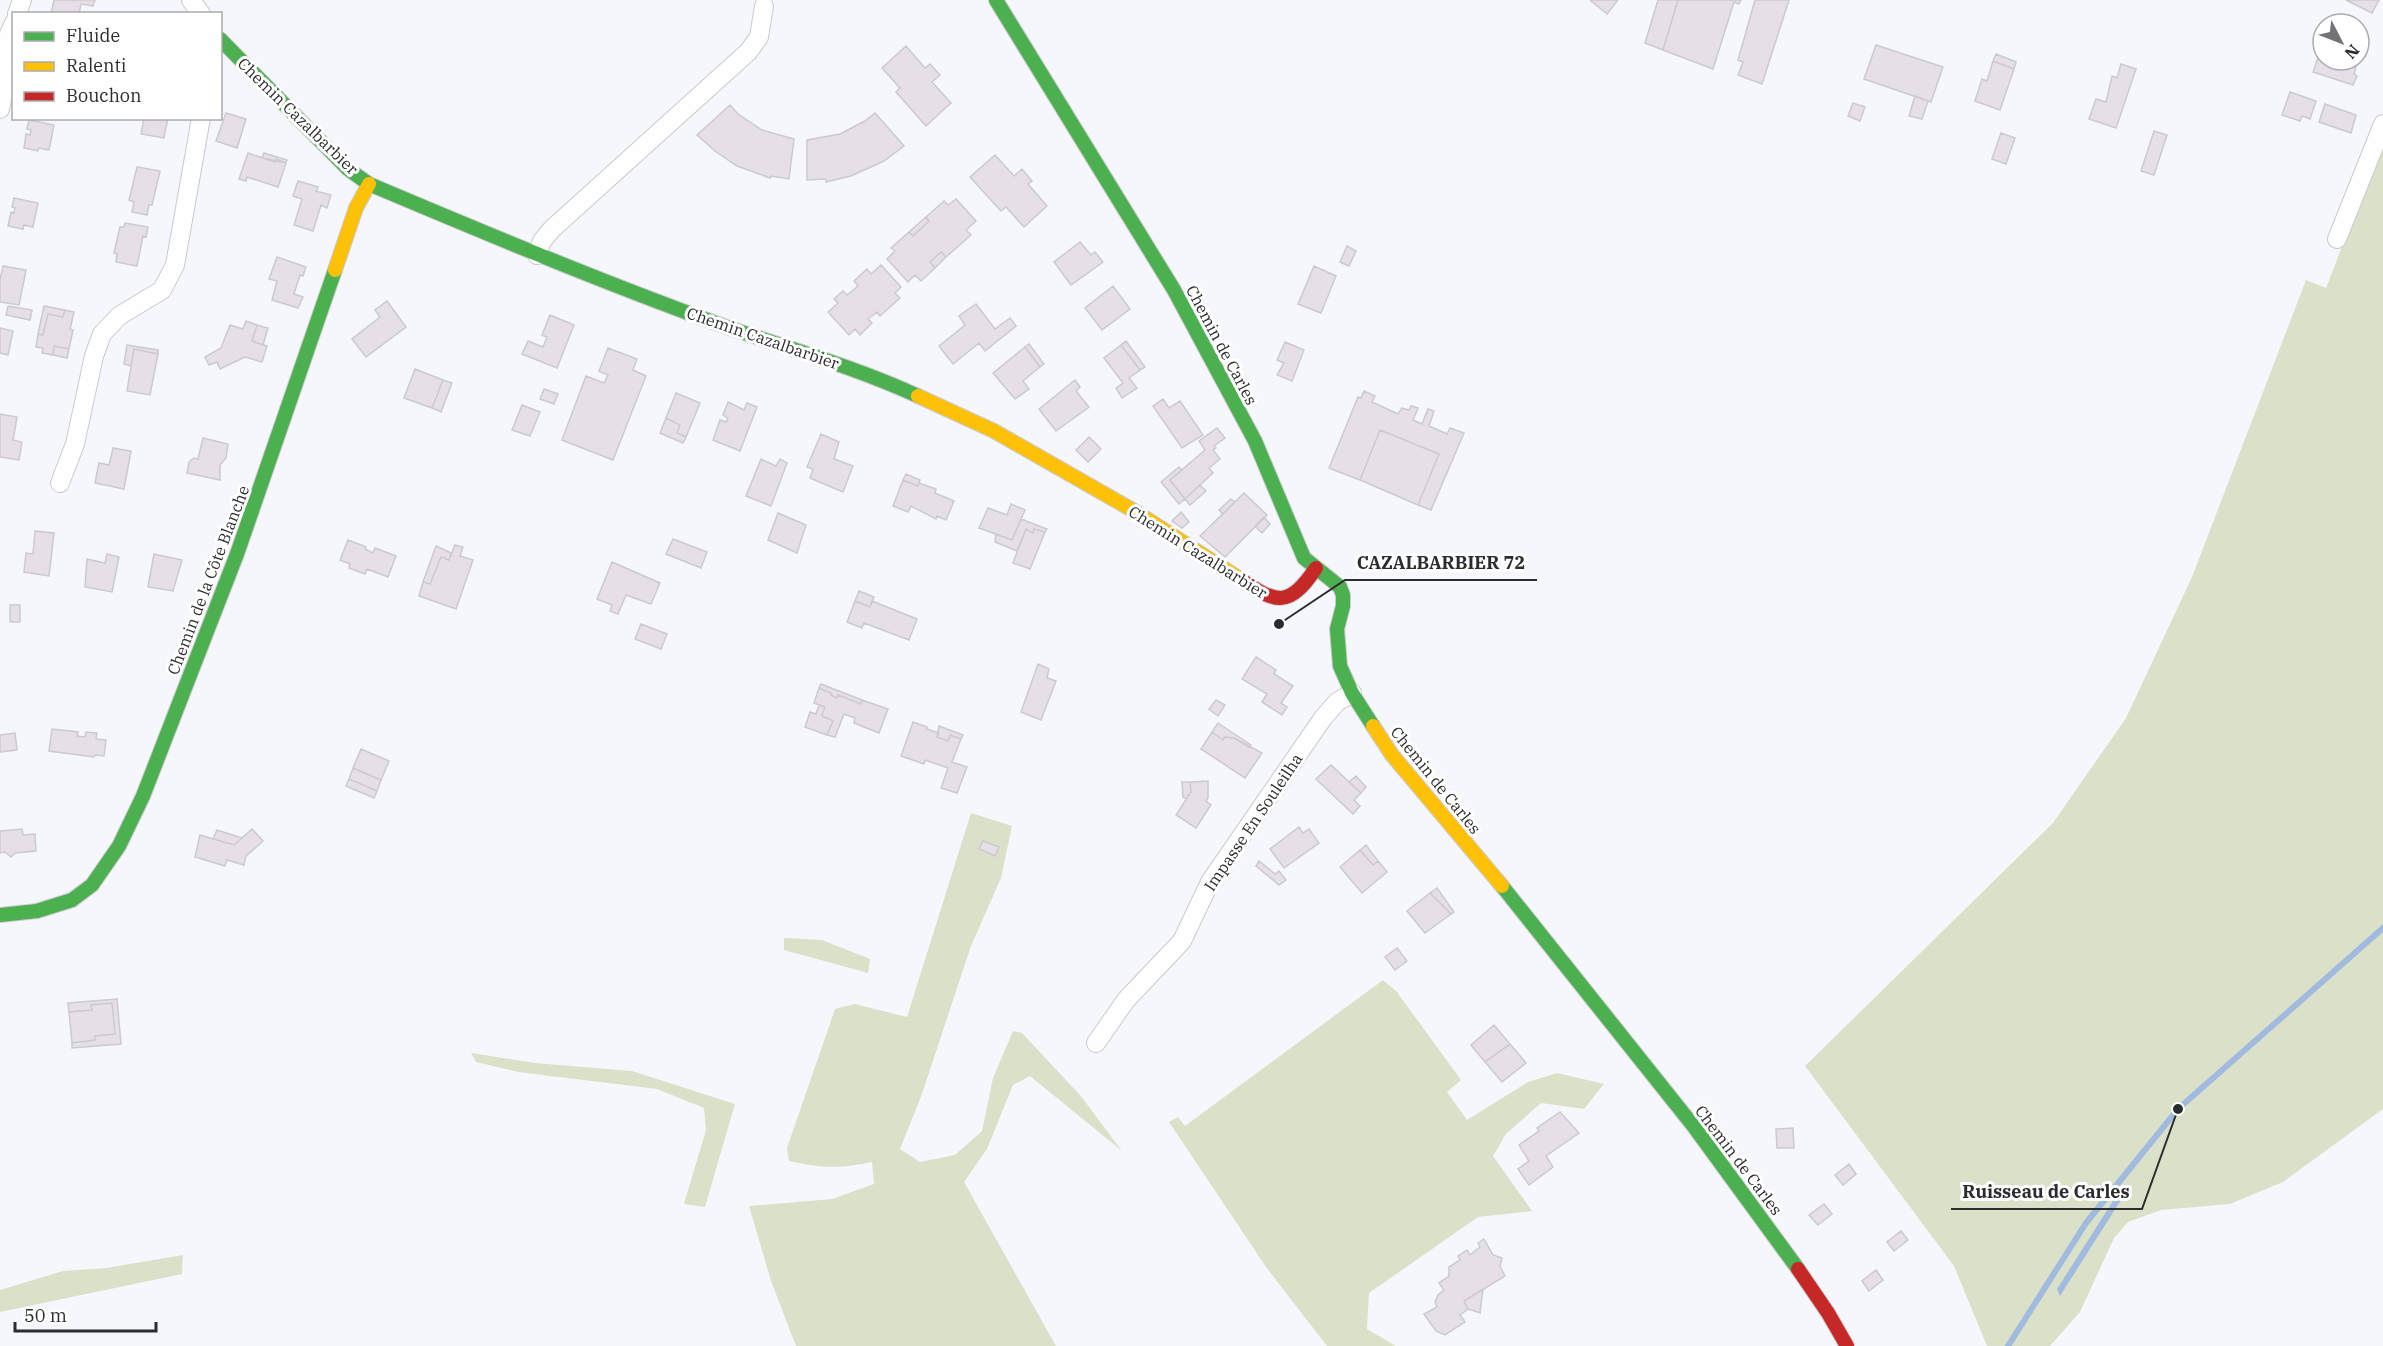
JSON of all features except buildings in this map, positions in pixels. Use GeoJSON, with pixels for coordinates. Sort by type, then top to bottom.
{"type":"FeatureCollection","features":[{"type":"Feature","properties":{"kind":"street","name":"Chemin de Carles"},"geometry":{"type":"LineString","coordinates":[[996,0],[1174,290],[1255,441],[1304,558],[1333,580],[1343,595],[1337,629],[1337,647],[1340,666],[1352,693],[1392,754],[1508,893],[1695,1128],[1815,1294],[1846,1346]]}},
{"type":"Feature","properties":{"kind":"street"},"geometry":{"type":"LineString","coordinates":[[537,255],[542,241],[552,229],[748,52],[759,37],[764,6]]}},
{"type":"Feature","properties":{"kind":"street"},"geometry":{"type":"LineString","coordinates":[[0,109],[7,74],[8,33]]}},
{"type":"Feature","properties":{"kind":"street","name":"Chemin Cazalbarbier"},"geometry":{"type":"LineString","coordinates":[[222,44],[348,169],[369,184],[537,255],[722,325],[900,388],[994,431],[1136,512],[1265,596],[1278,600],[1293,595],[1316,568]]}},
{"type":"Feature","properties":{"kind":"street"},"geometry":{"type":"LineString","coordinates":[[60,483],[75,444],[94,356],[102,334],[119,316],[162,290],[175,265],[201,120]]}},
{"type":"Feature","properties":{"kind":"street"},"geometry":{"type":"LineString","coordinates":[[2337,239],[2383,124]]}},
{"type":"Feature","properties":{"kind":"street","name":"Chemin de la Côte Blanche"},"geometry":{"type":"LineString","coordinates":[[0,915],[36,913],[66,904],[90,887],[110,864],[157,758],[244,534],[356,208],[369,184]]}},
{"type":"Feature","properties":{"kind":"street","name":"Impasse En Souleilha"},"geometry":{"type":"LineString","coordinates":[[1096,1043],[1126,1000],[1182,941],[1210,882],[1232,848],[1323,718],[1337,702],[1352,693]]}},
{"type":"Feature","properties":{"kind":"green space"},"geometry":{"type":"Polygon","coordinates":[[[2383,141],[2383,1109],[2283,1182],[2230,1204],[2161,1210],[2128,1222],[2114,1238],[2080,1312],[2050,1346],[1987,1346],[1954,1266],[1805,1066],[2053,823],[2126,718],[2192,577],[2306,280],[2326,288],[2383,141]]]}},
{"type":"Feature","properties":{"kind":"green space"},"geometry":{"type":"Polygon","coordinates":[[[971,813],[1012,826],[1001,878],[971,946],[922,1094],[900,1149],[920,1162],[955,1155],[982,1131],[993,1078],[1013,1031],[1022,1033],[1080,1095],[1122,1151],[1030,1076],[1013,1085],[987,1149],[964,1182],[1056,1346],[796,1346],[771,1281],[749,1206],[832,1199],[874,1184],[872,1162],[840,1167],[811,1165],[789,1161],[787,1148],[835,1009],[855,1004],[907,1017],[971,813]]]}},
{"type":"Feature","properties":{"kind":"green space"},"geometry":{"type":"Polygon","coordinates":[[[784,938],[822,940],[870,959],[868,973],[784,950],[784,938]]]}},
{"type":"Feature","properties":{"kind":"green space"},"geometry":{"type":"Polygon","coordinates":[[[1383,980],[1397,992],[1461,1080],[1447,1092],[1467,1120],[1528,1082],[1557,1073],[1604,1084],[1584,1109],[1541,1103],[1506,1134],[1493,1156],[1532,1211],[1478,1217],[1369,1293],[1367,1329],[1396,1346],[1327,1346],[1266,1267],[1169,1122],[1178,1117],[1185,1126],[1383,980]]]}},
{"type":"Feature","properties":{"kind":"green space"},"geometry":{"type":"Polygon","coordinates":[[[471,1053],[535,1063],[632,1071],[735,1104],[705,1207],[684,1204],[706,1130],[704,1108],[657,1089],[518,1072],[476,1062],[471,1053]]]}},
{"type":"Feature","properties":{"kind":"green space"},"geometry":{"type":"Polygon","coordinates":[[[183,1255],[182,1274],[0,1312],[0,1290],[63,1271],[106,1268],[183,1255]]]}},
{"type":"Feature","properties":{"kind":"water"},"geometry":{"type":"Polygon","coordinates":[[[2121,1200],[2060,1296],[2057,1289],[2113,1201],[2121,1200]]]}},
{"type":"Feature","properties":{"kind":"waterway"},"geometry":{"type":"LineString","coordinates":[[2008,1346],[2086,1223],[2178,1109],[2383,928]]}},
{"type":"Feature","properties":{"kind":"traffic: fast"},"geometry":{"type":"LineString","coordinates":[[996,0],[1174,290],[1255,441],[1304,558],[1340,587],[1343,595],[1343,606],[1337,629],[1340,666],[1352,693],[1373,726]]}},
{"type":"Feature","properties":{"kind":"traffic: fast"},"geometry":{"type":"LineString","coordinates":[[222,41],[348,169],[369,184],[632,292],[845,367],[918,396]]}},
{"type":"Feature","properties":{"kind":"traffic: fast"},"geometry":{"type":"LineString","coordinates":[[0,915],[37,911],[72,900],[92,885],[119,846],[143,796],[237,554],[335,270]]}},
{"type":"Feature","properties":{"kind":"traffic: fast"},"geometry":{"type":"LineString","coordinates":[[1502,886],[1695,1128],[1798,1269]]}},
{"type":"Feature","properties":{"kind":"traffic: slow"},"geometry":{"type":"LineString","coordinates":[[335,270],[356,208],[369,184]]}},
{"type":"Feature","properties":{"kind":"traffic: slow"},"geometry":{"type":"LineString","coordinates":[[918,396],[994,431],[1136,512],[1240,579]]}},
{"type":"Feature","properties":{"kind":"traffic: slow"},"geometry":{"type":"LineString","coordinates":[[1373,726],[1392,755],[1502,886]]}},
{"type":"Feature","properties":{"kind":"traffic: jam"},"geometry":{"type":"LineString","coordinates":[[1240,579],[1264,593],[1282,598],[1298,590],[1316,568]]}},
{"type":"Feature","properties":{"kind":"traffic: jam"},"geometry":{"type":"LineString","coordinates":[[1798,1269],[1847,1346]]}},
{"type":"Feature","properties":{"kind":"place","name":"CAZALBARBIER 72"},"geometry":{"type":"Point","coordinates":[1279,624]}},
{"type":"Feature","properties":{"kind":"place","name":"Ruisseau de Carles"},"geometry":{"type":"Point","coordinates":[2178,1109]}}]}
